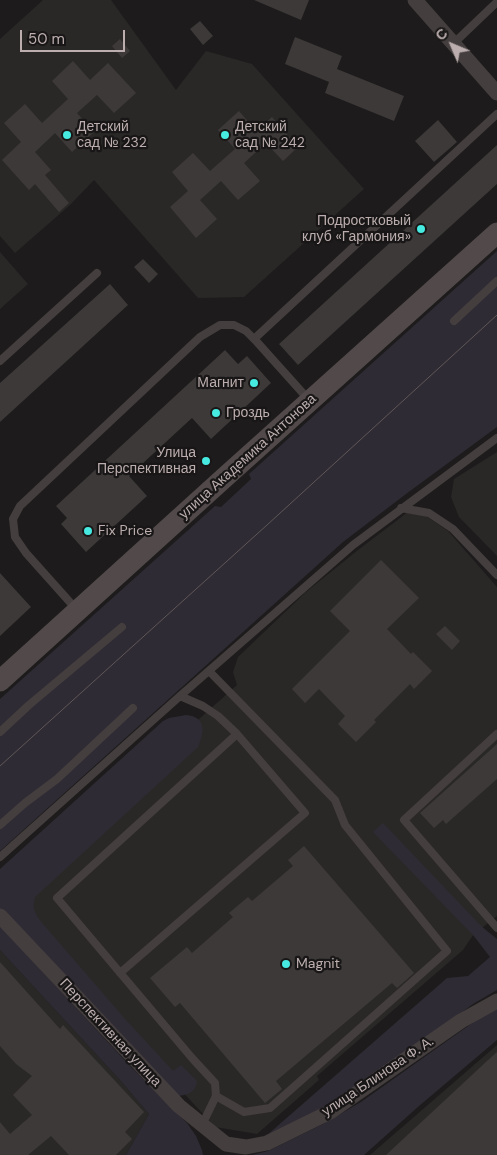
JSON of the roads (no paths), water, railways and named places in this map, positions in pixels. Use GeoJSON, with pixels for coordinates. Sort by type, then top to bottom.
{"type":"FeatureCollection","features":[{"type":"Feature","properties":{"kind":"main road","name":"улица Академика Антонова"},"geometry":{"type":"LineString","coordinates":[[0,681],[497,233]]}},
{"type":"Feature","properties":{"kind":"street"},"geometry":{"type":"LineString","coordinates":[[415,0],[497,93]]}},
{"type":"Feature","properties":{"kind":"street","name":"Перспективная улица"},"geometry":{"type":"LineString","coordinates":[[0,916],[179,1106],[202,1125],[222,1149]]}},
{"type":"Feature","properties":{"kind":"street","name":"улица Блинова Ф. А."},"geometry":{"type":"LineString","coordinates":[[222,1149],[267,1143],[330,1112],[461,1021],[497,1001]]}},
{"type":"Feature","properties":{"kind":"lane"},"geometry":{"type":"LineString","coordinates":[[453,44],[497,2]]}},
{"type":"Feature","properties":{"kind":"lane"},"geometry":{"type":"LineString","coordinates":[[254,339],[497,114]]}},
{"type":"Feature","properties":{"kind":"lane"},"geometry":{"type":"LineString","coordinates":[[0,361],[97,273]]}},
{"type":"Feature","properties":{"kind":"lane"},"geometry":{"type":"LineString","coordinates":[[454,321],[497,281]]}},
{"type":"Feature","properties":{"kind":"lane"},"geometry":{"type":"LineString","coordinates":[[78,610],[26,553],[15,537],[13,519],[20,506],[200,337],[220,325],[234,325],[246,331],[310,401]]}},
{"type":"Feature","properties":{"kind":"lane"},"geometry":{"type":"LineString","coordinates":[[0,857],[353,545],[497,438]]}},
{"type":"Feature","properties":{"kind":"lane"},"geometry":{"type":"LineString","coordinates":[[401,508],[429,513],[453,530],[497,575]]}},
{"type":"Feature","properties":{"kind":"lane"},"geometry":{"type":"LineString","coordinates":[[0,732],[29,705],[122,627]]}},
{"type":"Feature","properties":{"kind":"lane"},"geometry":{"type":"LineString","coordinates":[[209,671],[335,800],[345,825],[447,951],[270,1108],[244,1112],[216,1096]]}},
{"type":"Feature","properties":{"kind":"lane"},"geometry":{"type":"LineString","coordinates":[[120,973],[305,813],[237,734],[218,716],[203,706],[180,696]]}},
{"type":"Feature","properties":{"kind":"lane"},"geometry":{"type":"LineString","coordinates":[[0,825],[57,778],[133,708]]}},
{"type":"Feature","properties":{"kind":"lane"},"geometry":{"type":"LineString","coordinates":[[202,1125],[216,1096],[215,1083],[57,898],[237,734]]}},
{"type":"Feature","properties":{"kind":"lane"},"geometry":{"type":"LineString","coordinates":[[497,734],[404,820],[497,928]]}},
{"type":"Feature","properties":{"kind":"tram line"},"geometry":{"type":"LineString","coordinates":[[0,766],[497,315]]}},
{"type":"Feature","properties":{"kind":"place","name":"Детский сад № 232"},"geometry":{"type":"Point","coordinates":[67,135]}},
{"type":"Feature","properties":{"kind":"place","name":"Детский сад № 242"},"geometry":{"type":"Point","coordinates":[225,135]}},
{"type":"Feature","properties":{"kind":"place","name":"Подростковый клуб «Гармония»"},"geometry":{"type":"Point","coordinates":[421,229]}},
{"type":"Feature","properties":{"kind":"place","name":"Магнит"},"geometry":{"type":"Point","coordinates":[254,383]}},
{"type":"Feature","properties":{"kind":"place","name":"Гроздь"},"geometry":{"type":"Point","coordinates":[216,413]}},
{"type":"Feature","properties":{"kind":"place","name":"Улица Перспективная"},"geometry":{"type":"Point","coordinates":[206,461]}},
{"type":"Feature","properties":{"kind":"place","name":"Fix Price"},"geometry":{"type":"Point","coordinates":[88,531]}},
{"type":"Feature","properties":{"kind":"place","name":"Magnit"},"geometry":{"type":"Point","coordinates":[286,964]}}]}
